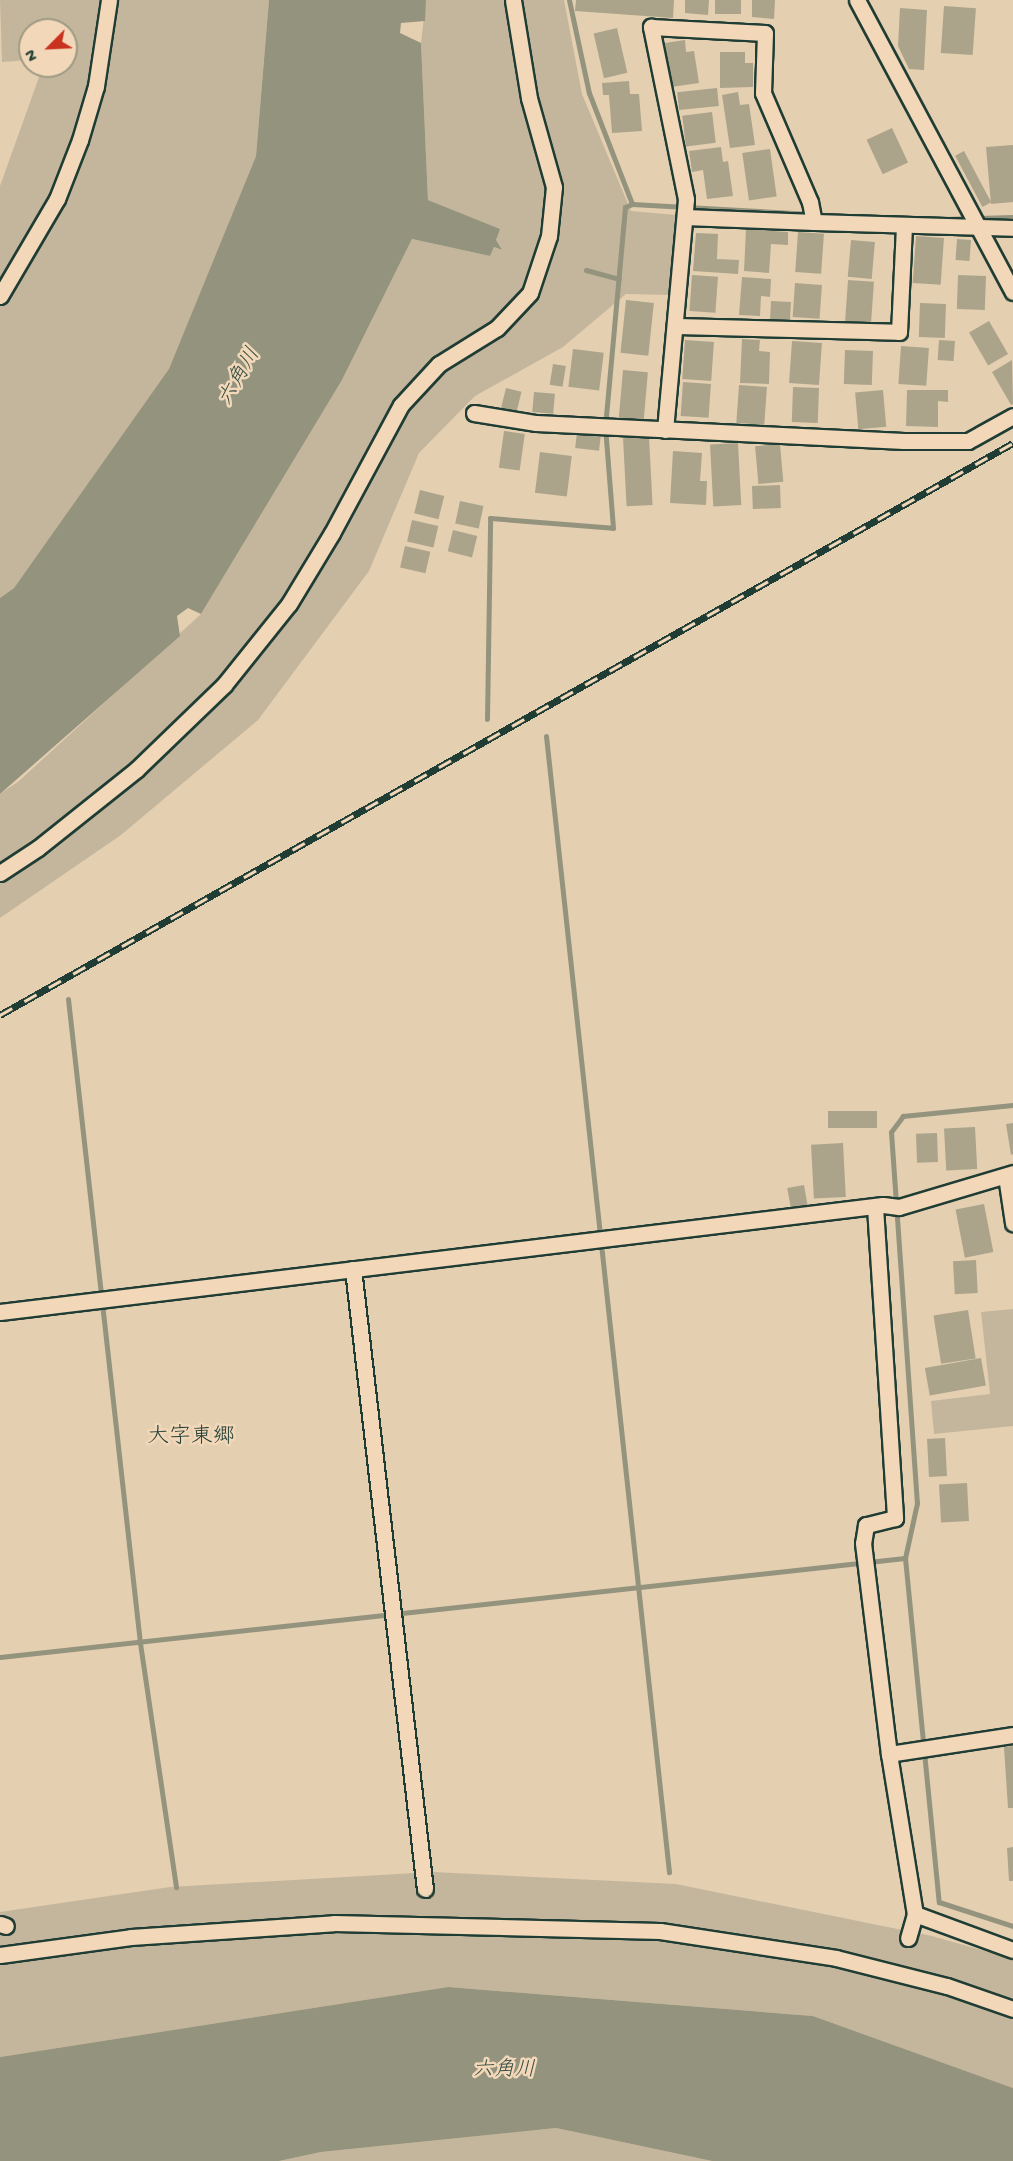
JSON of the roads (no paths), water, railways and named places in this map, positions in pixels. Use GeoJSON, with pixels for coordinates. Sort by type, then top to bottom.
{"type":"FeatureCollection","features":[{"type":"Feature","properties":{"kind":"street"},"geometry":{"type":"LineString","coordinates":[[0,296],[57,199],[80,140],[96,86],[110,0]]}},
{"type":"Feature","properties":{"kind":"street"},"geometry":{"type":"LineString","coordinates":[[0,873],[38,848],[137,769],[224,685],[288,604],[332,533],[401,405],[440,364],[497,328],[530,293],[549,236],[554,187],[529,98],[513,0]]}},
{"type":"Feature","properties":{"kind":"street"},"geometry":{"type":"LineString","coordinates":[[857,0],[1013,292]]}},
{"type":"Feature","properties":{"kind":"street"},"geometry":{"type":"LineString","coordinates":[[665,430],[686,209],[651,27],[765,33],[763,93],[812,214]]}},
{"type":"Feature","properties":{"kind":"street"},"geometry":{"type":"LineString","coordinates":[[686,209],[812,214],[904,226],[975,221],[1013,228]]}},
{"type":"Feature","properties":{"kind":"street"},"geometry":{"type":"LineString","coordinates":[[675,326],[899,332],[904,226]]}},
{"type":"Feature","properties":{"kind":"street"},"geometry":{"type":"LineString","coordinates":[[474,413],[536,423],[606,427],[968,441],[1013,416]]}},
{"type":"Feature","properties":{"kind":"street"},"geometry":{"type":"LineString","coordinates":[[0,1312],[879,1206],[899,1207],[1010,1174],[1013,1223]]}},
{"type":"Feature","properties":{"kind":"street"},"geometry":{"type":"LineString","coordinates":[[879,1206],[896,1518],[866,1525],[863,1543],[889,1754],[915,1914],[908,1938]]}},
{"type":"Feature","properties":{"kind":"street"},"geometry":{"type":"LineString","coordinates":[[353,1269],[392,1628],[424,1889]]}},
{"type":"Feature","properties":{"kind":"street"},"geometry":{"type":"LineString","coordinates":[[889,1754],[1013,1735]]}},
{"type":"Feature","properties":{"kind":"street"},"geometry":{"type":"LineString","coordinates":[[915,1914],[1013,1950]]}},
{"type":"Feature","properties":{"kind":"street"},"geometry":{"type":"LineString","coordinates":[[0,1955],[131,1937],[334,1923],[660,1931],[836,1958],[947,1986],[1013,2009]]}},
{"type":"Feature","properties":{"kind":"water","name":"六角川"},"geometry":{"type":"Polygon","coordinates":[[[269,0],[426,0],[425,21],[401,23],[400,33],[421,43],[428,200],[500,229],[496,240],[502,250],[494,247],[490,256],[412,239],[342,380],[201,614],[188,608],[177,616],[180,636],[0,794],[0,598],[14,588],[169,369],[256,156],[269,0]]]}},
{"type":"Feature","properties":{"kind":"water","name":"六角川"},"geometry":{"type":"Polygon","coordinates":[[[448,1987],[813,2016],[1013,2088],[1013,2161],[712,2161],[556,2128],[321,2152],[279,2161],[0,2161],[0,2057],[448,1987]]]}},
{"type":"Feature","properties":{"kind":"waterway"},"geometry":{"type":"LineString","coordinates":[[569,0],[589,93],[632,204]]}},
{"type":"Feature","properties":{"kind":"waterway"},"geometry":{"type":"LineString","coordinates":[[487,719],[490,518],[613,528],[605,427],[625,207],[632,204],[811,214]]}},
{"type":"Feature","properties":{"kind":"waterway"},"geometry":{"type":"LineString","coordinates":[[943,219],[1013,217]]}},
{"type":"Feature","properties":{"kind":"waterway"},"geometry":{"type":"LineString","coordinates":[[586,270],[619,279]]}},
{"type":"Feature","properties":{"kind":"waterway"},"geometry":{"type":"LineString","coordinates":[[546,736],[669,1872]]}},
{"type":"Feature","properties":{"kind":"waterway"},"geometry":{"type":"LineString","coordinates":[[68,999],[140,1643],[176,1887]]}},
{"type":"Feature","properties":{"kind":"waterway"},"geometry":{"type":"LineString","coordinates":[[1013,1105],[903,1116],[891,1132],[917,1503],[905,1558],[939,1902],[1013,1926]]}},
{"type":"Feature","properties":{"kind":"waterway"},"geometry":{"type":"LineString","coordinates":[[0,1657],[905,1558]]}},
{"type":"Feature","properties":{"kind":"railway"},"geometry":{"type":"LineString","coordinates":[[0,1015],[1013,443]]}},
{"type":"Feature","properties":{"kind":"district","name":"大字東郷"},"geometry":{"type":"Point","coordinates":[191,1439]}}]}
